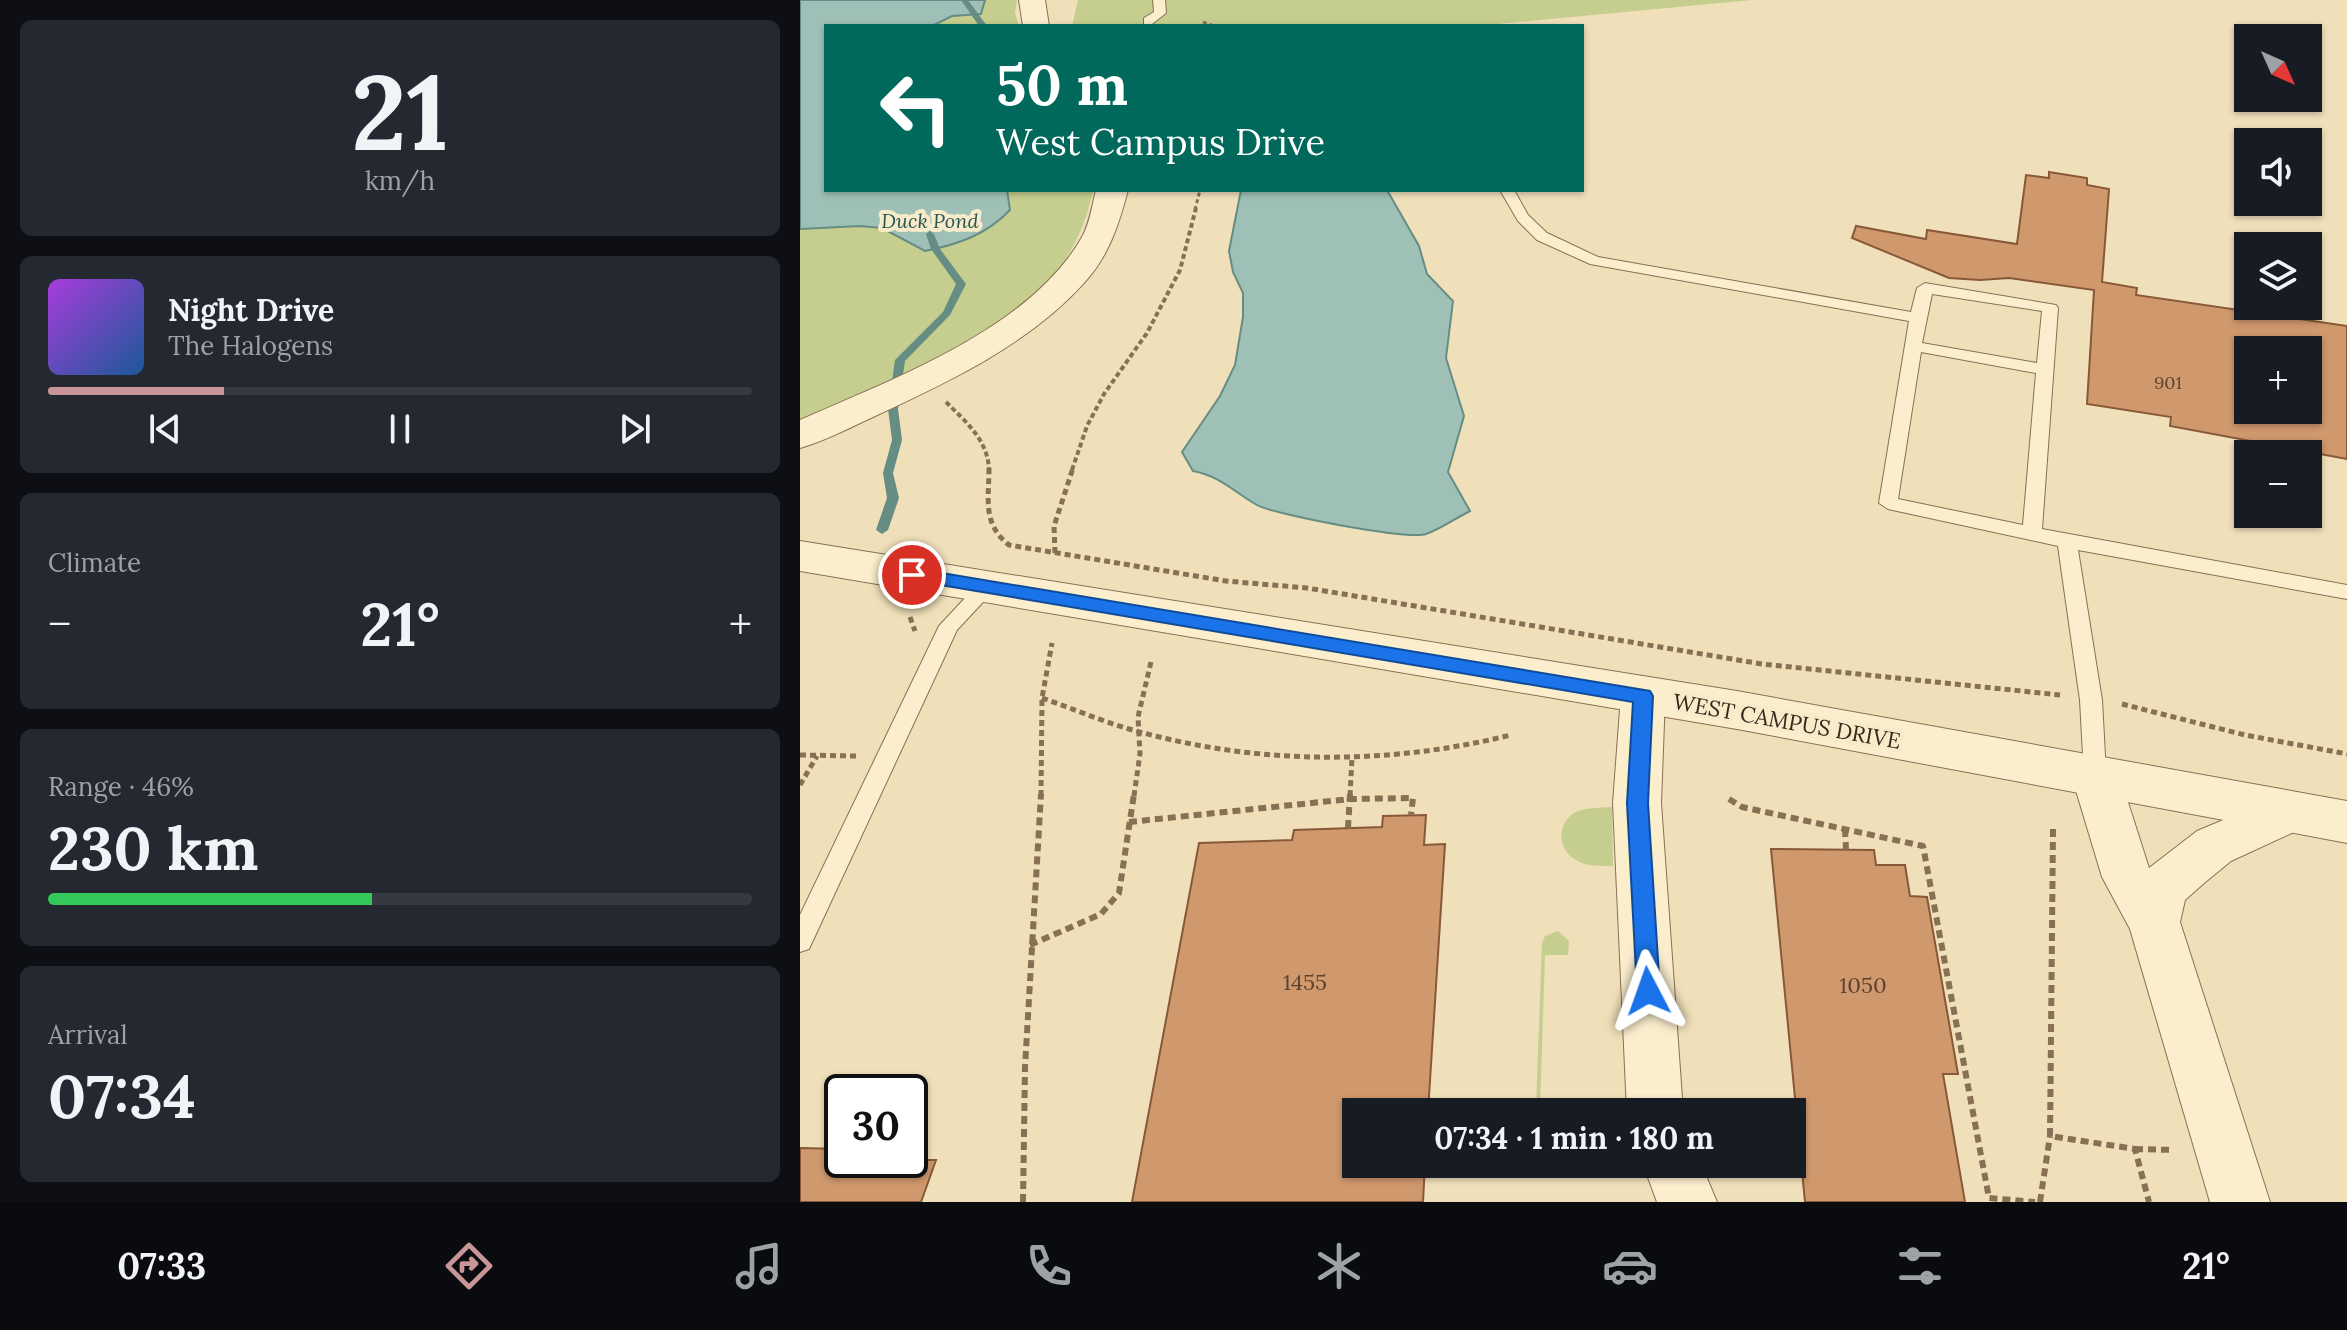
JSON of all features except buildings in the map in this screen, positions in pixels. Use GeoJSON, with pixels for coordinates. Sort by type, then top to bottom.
{"type":"FeatureCollection","features":[{"type":"Feature","properties":{"kind":"street"},"geometry":{"type":"LineString","coordinates":[[1032,0],[1036,24]]}},
{"type":"Feature","properties":{"kind":"street"},"geometry":{"type":"LineString","coordinates":[[800,435],[920,380],[993,340],[1058,290],[1096,245],[1109,214],[1112,192]]}},
{"type":"Feature","properties":{"kind":"street"},"geometry":{"type":"LineString","coordinates":[[800,466],[802,459],[828,430],[857,408]]}},
{"type":"Feature","properties":{"kind":"street","name":"WEST CAMPUS DRIVE"},"geometry":{"type":"LineString","coordinates":[[800,556],[1737,710],[2347,822]]}},
{"type":"Feature","properties":{"kind":"street"},"geometry":{"type":"LineString","coordinates":[[1643,696],[1637,803],[1654,1098]]}},
{"type":"Feature","properties":{"kind":"street"},"geometry":{"type":"LineString","coordinates":[[2095,774],[2127,877],[2154,922],[2240,1202]]}},
{"type":"Feature","properties":{"kind":"street"},"geometry":{"type":"LineString","coordinates":[[2154,922],[2162,888],[2173,878],[2214,846],[2290,812]]}},
{"type":"Feature","properties":{"kind":"street"},"geometry":{"type":"LineString","coordinates":[[1678,1178],[1687,1202]]}},
{"type":"Feature","properties":{"kind":"lane"},"geometry":{"type":"LineString","coordinates":[[1148,21],[1160,13],[1159,0]]}},
{"type":"Feature","properties":{"kind":"lane"},"geometry":{"type":"LineString","coordinates":[[1508,192],[1517,213],[1529,227],[1567,251],[1595,261],[1918,318]]}},
{"type":"Feature","properties":{"kind":"lane"},"geometry":{"type":"LineString","coordinates":[[2032,534],[2050,308],[1925,288],[1888,503],[2032,534],[2067,541],[2347,592]]}},
{"type":"Feature","properties":{"kind":"lane"},"geometry":{"type":"LineString","coordinates":[[1913,346],[2045,369]]}},
{"type":"Feature","properties":{"kind":"lane"},"geometry":{"type":"LineString","coordinates":[[2067,541],[2091,700],[2095,774]]}},
{"type":"Feature","properties":{"kind":"lane"},"geometry":{"type":"LineString","coordinates":[[800,941],[949,626],[987,587]]}},
{"type":"Feature","properties":{"kind":"lane"},"geometry":{"type":"LineString","coordinates":[[1659,1178],[1661,1202]]}},
{"type":"Feature","properties":{"kind":"path"},"geometry":{"type":"LineString","coordinates":[[1203,22],[1208,24]]}},
{"type":"Feature","properties":{"kind":"path"},"geometry":{"type":"LineString","coordinates":[[1055,553],[1054,526],[1087,426],[1104,394],[1147,333],[1180,270],[1200,192]]}},
{"type":"Feature","properties":{"kind":"path"},"geometry":{"type":"LineString","coordinates":[[920,380],[971,428],[985,448],[990,468],[986,512],[999,540],[1009,545],[1226,581],[1307,588],[1762,664],[1908,678],[2139,707],[2245,735],[2347,754]]}},
{"type":"Feature","properties":{"kind":"path"},"geometry":{"type":"LineString","coordinates":[[1023,1202],[1030,945],[1042,783],[1042,698],[1052,643]]}},
{"type":"Feature","properties":{"kind":"path"},"geometry":{"type":"LineString","coordinates":[[1030,945],[1101,914],[1119,893],[1140,754],[1138,717],[1151,662]]}},
{"type":"Feature","properties":{"kind":"path"},"geometry":{"type":"LineString","coordinates":[[1042,698],[1140,732],[1239,751],[1304,758],[1418,754],[1511,735]]}},
{"type":"Feature","properties":{"kind":"path"},"geometry":{"type":"LineString","coordinates":[[800,755],[858,756]]}},
{"type":"Feature","properties":{"kind":"path"},"geometry":{"type":"LineString","coordinates":[[800,785],[817,755]]}},
{"type":"Feature","properties":{"kind":"path"},"geometry":{"type":"LineString","coordinates":[[1348,828],[1352,758]]}},
{"type":"Feature","properties":{"kind":"path"},"geometry":{"type":"LineString","coordinates":[[1129,822],[1350,799],[1413,798],[1411,815]]}},
{"type":"Feature","properties":{"kind":"path"},"geometry":{"type":"LineString","coordinates":[[1729,799],[1742,807],[1923,846],[1989,1198],[2005,1201],[2038,1202],[2050,1136],[2053,829]]}},
{"type":"Feature","properties":{"kind":"path"},"geometry":{"type":"LineString","coordinates":[[1845,829],[1846,850]]}},
{"type":"Feature","properties":{"kind":"path"},"geometry":{"type":"LineString","coordinates":[[2050,1136],[2135,1149],[2184,1150]]}},
{"type":"Feature","properties":{"kind":"path"},"geometry":{"type":"LineString","coordinates":[[2135,1149],[2149,1202]]}},
{"type":"Feature","properties":{"kind":"green space"},"geometry":{"type":"Polygon","coordinates":[[[800,0],[1017,0],[1015,13],[1018,24],[824,24],[824,192],[1093,192],[1075,242],[1044,284],[981,332],[906,373],[800,420],[800,0]]]}},
{"type":"Feature","properties":{"kind":"green space"},"geometry":{"type":"Polygon","coordinates":[[[1078,0],[1752,0],[1497,24],[1072,24],[1078,0]]]}},
{"type":"Feature","properties":{"kind":"green space"},"geometry":{"type":"Polygon","coordinates":[[[1612,807],[1613,866],[1585,864],[1570,856],[1562,837],[1568,818],[1582,810],[1612,807]]]}},
{"type":"Feature","properties":{"kind":"green space"},"geometry":{"type":"Polygon","coordinates":[[[1558,931],[1569,941],[1568,955],[1545,955],[1540,1098],[1536,1098],[1542,943],[1545,936],[1558,931]]]}},
{"type":"Feature","properties":{"kind":"water","name":"Duck Pond"},"geometry":{"type":"Polygon","coordinates":[[[800,0],[985,0],[981,14],[952,16],[936,24],[824,24],[824,192],[1007,192],[1010,210],[971,237],[925,251],[882,228],[800,229],[800,0]]]}},
{"type":"Feature","properties":{"kind":"water"},"geometry":{"type":"Polygon","coordinates":[[[1241,192],[1388,192],[1419,246],[1427,274],[1453,301],[1446,358],[1464,416],[1448,472],[1470,511],[1426,534],[1369,530],[1257,505],[1219,481],[1193,471],[1182,452],[1220,396],[1235,365],[1243,317],[1243,293],[1233,272],[1229,251],[1241,192]]]}},
{"type":"Feature","properties":{"kind":"waterway"},"geometry":{"type":"LineString","coordinates":[[964,0],[982,24]]}},
{"type":"Feature","properties":{"kind":"waterway"},"geometry":{"type":"LineString","coordinates":[[882,530],[893,498],[888,473],[897,440],[893,409],[900,360],[947,313],[961,284],[936,249],[930,234]]}},
{"type":"Feature","properties":{"kind":"route"},"geometry":{"type":"LineString","coordinates":[[912,575],[1643,696],[1637,803],[1648,991]]}}]}
